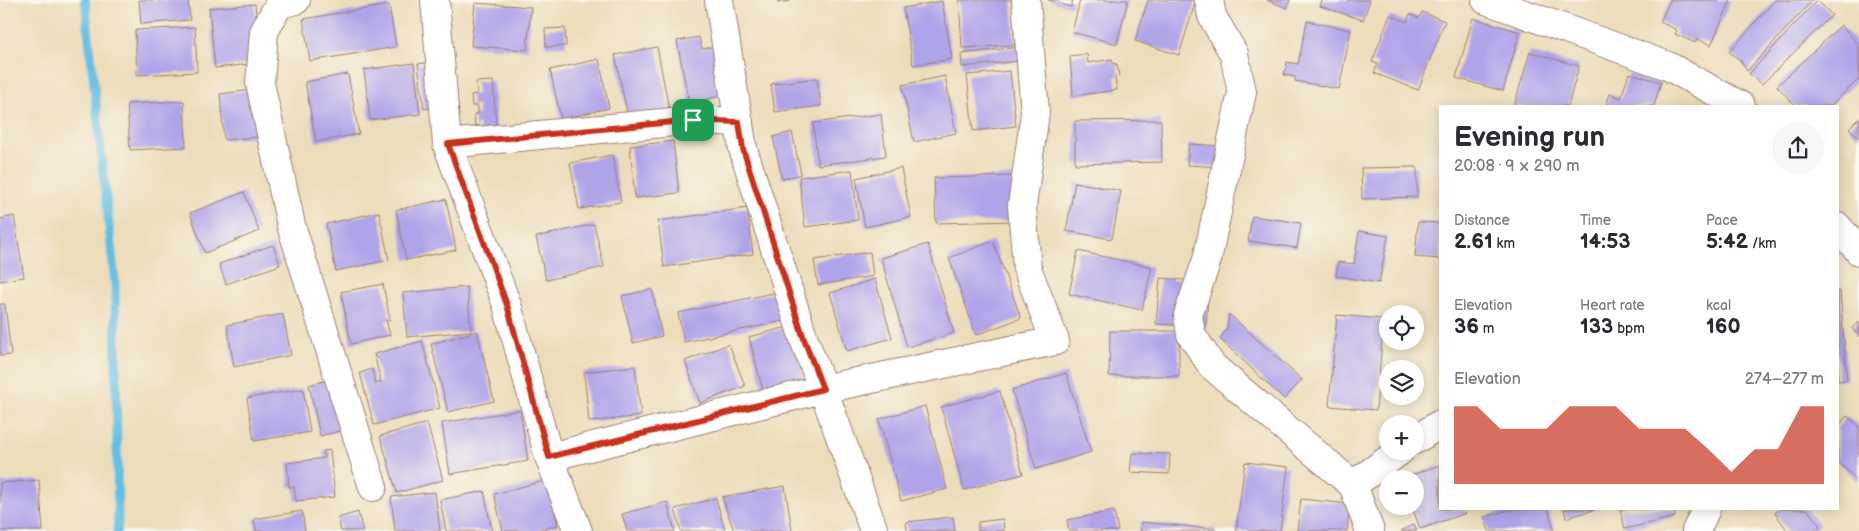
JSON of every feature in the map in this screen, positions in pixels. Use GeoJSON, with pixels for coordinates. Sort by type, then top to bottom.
{"type":"FeatureCollection","features":[{"type":"Feature","properties":{"kind":"street"},"geometry":{"type":"LineString","coordinates":[[296,0],[279,4],[264,32],[260,83],[291,225],[373,487]]}},
{"type":"Feature","properties":{"kind":"street"},"geometry":{"type":"LineString","coordinates":[[435,0],[448,144],[507,305],[549,457],[578,531]]}},
{"type":"Feature","properties":{"kind":"street"},"geometry":{"type":"LineString","coordinates":[[719,0],[746,158],[805,342],[874,531]]}},
{"type":"Feature","properties":{"kind":"street"},"geometry":{"type":"LineString","coordinates":[[549,457],[823,389],[1055,341],[1027,268],[1022,206],[1035,113],[1026,0]]}},
{"type":"Feature","properties":{"kind":"street"},"geometry":{"type":"LineString","coordinates":[[1208,0],[1212,16],[1234,54],[1242,92],[1207,260],[1188,315],[1191,334],[1212,366],[1353,485],[1370,531]]}},
{"type":"Feature","properties":{"kind":"street"},"geometry":{"type":"LineString","coordinates":[[1486,0],[1668,66],[1738,105]]}},
{"type":"Feature","properties":{"kind":"street"},"geometry":{"type":"LineString","coordinates":[[448,144],[693,120],[739,122]]}},
{"type":"Feature","properties":{"kind":"street"},"geometry":{"type":"LineString","coordinates":[[1839,228],[1859,251]]}},
{"type":"Feature","properties":{"kind":"street"},"geometry":{"type":"LineString","coordinates":[[1424,434],[1439,425]]}},
{"type":"Feature","properties":{"kind":"street"},"geometry":{"type":"LineString","coordinates":[[1353,485],[1388,460]]}},
{"type":"Feature","properties":{"kind":"street"},"geometry":{"type":"LineString","coordinates":[[1696,531],[1706,510]]}},
{"type":"Feature","properties":{"kind":"building"},"geometry":{"type":"Polygon","coordinates":[[[139,0],[188,0],[190,20],[141,24],[139,0]]]}},
{"type":"Feature","properties":{"kind":"building"},"geometry":{"type":"Polygon","coordinates":[[[777,0],[790,0],[790,1],[778,3],[777,0]]]}},
{"type":"Feature","properties":{"kind":"building"},"geometry":{"type":"Polygon","coordinates":[[[959,0],[1012,0],[1015,45],[962,48],[959,0]]]}},
{"type":"Feature","properties":{"kind":"building"},"geometry":{"type":"Polygon","coordinates":[[[1048,0],[1073,0],[1071,7],[1048,0]]]}},
{"type":"Feature","properties":{"kind":"building"},"geometry":{"type":"Polygon","coordinates":[[[1080,0],[1128,0],[1117,44],[1072,32],[1080,0]]]}},
{"type":"Feature","properties":{"kind":"building"},"geometry":{"type":"Polygon","coordinates":[[[1148,0],[1196,0],[1179,55],[1135,41],[1148,0]]]}},
{"type":"Feature","properties":{"kind":"building"},"geometry":{"type":"Polygon","coordinates":[[[1267,0],[1290,0],[1287,8],[1267,0]]]}},
{"type":"Feature","properties":{"kind":"building"},"geometry":{"type":"Polygon","coordinates":[[[1322,0],[1370,0],[1363,20],[1320,6],[1322,0]]]}},
{"type":"Feature","properties":{"kind":"building"},"geometry":{"type":"Polygon","coordinates":[[[1670,0],[1731,0],[1711,45],[1697,39],[1695,43],[1675,34],[1677,30],[1660,22],[1670,0]]]}},
{"type":"Feature","properties":{"kind":"building"},"geometry":{"type":"Polygon","coordinates":[[[1775,0],[1813,0],[1747,71],[1740,60],[1729,52],[1775,0]]]}},
{"type":"Feature","properties":{"kind":"building"},"geometry":{"type":"Polygon","coordinates":[[[1817,0],[1832,15],[1762,84],[1749,74],[1817,0]]]}},
{"type":"Feature","properties":{"kind":"building"},"geometry":{"type":"Polygon","coordinates":[[[942,1],[952,59],[913,65],[903,8],[942,1]]]}},
{"type":"Feature","properties":{"kind":"building"},"geometry":{"type":"Polygon","coordinates":[[[475,3],[531,7],[527,50],[471,46],[475,3]]]}},
{"type":"Feature","properties":{"kind":"building"},"geometry":{"type":"Polygon","coordinates":[[[255,4],[260,63],[215,68],[209,8],[255,4]]]}},
{"type":"Feature","properties":{"kind":"building"},"geometry":{"type":"Polygon","coordinates":[[[389,5],[396,47],[310,61],[303,19],[389,5]]]}},
{"type":"Feature","properties":{"kind":"building"},"geometry":{"type":"Polygon","coordinates":[[[1422,12],[1445,21],[1418,90],[1374,73],[1378,64],[1372,62],[1390,15],[1407,22],[1410,14],[1419,18],[1422,12]]]}},
{"type":"Feature","properties":{"kind":"building"},"geometry":{"type":"Polygon","coordinates":[[[1473,18],[1520,32],[1503,91],[1456,78],[1473,18]]]}},
{"type":"Feature","properties":{"kind":"building"},"geometry":{"type":"Polygon","coordinates":[[[1307,21],[1351,30],[1339,89],[1295,81],[1295,77],[1284,75],[1287,62],[1298,64],[1307,21]]]}},
{"type":"Feature","properties":{"kind":"building"},"geometry":{"type":"Polygon","coordinates":[[[1841,25],[1859,45],[1859,79],[1831,105],[1795,105],[1777,86],[1841,25]]]}},
{"type":"Feature","properties":{"kind":"building"},"geometry":{"type":"Polygon","coordinates":[[[195,27],[197,72],[137,75],[135,30],[195,27]]]}},
{"type":"Feature","properties":{"kind":"building"},"geometry":{"type":"Polygon","coordinates":[[[565,28],[566,46],[546,47],[545,29],[565,28]]]}},
{"type":"Feature","properties":{"kind":"building"},"geometry":{"type":"Polygon","coordinates":[[[699,37],[702,49],[726,44],[722,96],[689,103],[677,41],[699,37]]]}},
{"type":"Feature","properties":{"kind":"building"},"geometry":{"type":"Polygon","coordinates":[[[1027,46],[1028,60],[962,67],[961,54],[1027,46]]]}},
{"type":"Feature","properties":{"kind":"building"},"geometry":{"type":"Polygon","coordinates":[[[657,47],[669,109],[628,118],[615,55],[657,47]]]}},
{"type":"Feature","properties":{"kind":"building"},"geometry":{"type":"Polygon","coordinates":[[[1530,52],[1579,66],[1568,105],[1514,105],[1530,52]]]}},
{"type":"Feature","properties":{"kind":"building"},"geometry":{"type":"Polygon","coordinates":[[[1087,54],[1088,63],[1112,59],[1113,64],[1117,64],[1119,76],[1115,77],[1117,90],[1073,96],[1070,56],[1087,54]]]}},
{"type":"Feature","properties":{"kind":"building"},"geometry":{"type":"Polygon","coordinates":[[[599,59],[609,108],[561,119],[550,70],[599,59]]]}},
{"type":"Feature","properties":{"kind":"building"},"geometry":{"type":"Polygon","coordinates":[[[437,61],[443,106],[424,109],[418,64],[437,61]]]}},
{"type":"Feature","properties":{"kind":"building"},"geometry":{"type":"Polygon","coordinates":[[[414,63],[420,114],[370,120],[364,70],[414,63]]]}},
{"type":"Feature","properties":{"kind":"building"},"geometry":{"type":"Polygon","coordinates":[[[1010,71],[1016,126],[973,131],[967,75],[1010,71]]]}},
{"type":"Feature","properties":{"kind":"building"},"geometry":{"type":"Polygon","coordinates":[[[1629,73],[1661,82],[1654,105],[1606,105],[1610,94],[1621,98],[1629,73]]]}},
{"type":"Feature","properties":{"kind":"building"},"geometry":{"type":"Polygon","coordinates":[[[348,74],[359,134],[316,142],[305,82],[348,74]]]}},
{"type":"Feature","properties":{"kind":"building"},"geometry":{"type":"Polygon","coordinates":[[[945,76],[956,133],[914,142],[902,85],[945,76]]]}},
{"type":"Feature","properties":{"kind":"building"},"geometry":{"type":"Polygon","coordinates":[[[817,78],[821,106],[775,112],[771,84],[817,78]]]}},
{"type":"Feature","properties":{"kind":"building"},"geometry":{"type":"Polygon","coordinates":[[[493,81],[497,137],[480,138],[479,125],[475,126],[474,114],[478,114],[478,106],[472,106],[471,95],[477,94],[476,82],[493,81]]]}},
{"type":"Feature","properties":{"kind":"building"},"geometry":{"type":"Polygon","coordinates":[[[253,90],[257,137],[224,140],[220,94],[253,90]]]}},
{"type":"Feature","properties":{"kind":"building"},"geometry":{"type":"Polygon","coordinates":[[[184,101],[186,147],[130,150],[127,104],[184,101]]]}},
{"type":"Feature","properties":{"kind":"building"},"geometry":{"type":"Polygon","coordinates":[[[881,114],[886,156],[818,165],[813,123],[881,114]]]}},
{"type":"Feature","properties":{"kind":"building"},"geometry":{"type":"Polygon","coordinates":[[[1859,118],[1859,138],[1849,128],[1859,118]]]}},
{"type":"Feature","properties":{"kind":"building"},"geometry":{"type":"Polygon","coordinates":[[[1161,120],[1162,162],[1075,164],[1075,121],[1161,120]]]}},
{"type":"Feature","properties":{"kind":"building"},"geometry":{"type":"Polygon","coordinates":[[[792,132],[801,174],[782,179],[773,137],[792,132]]]}},
{"type":"Feature","properties":{"kind":"building"},"geometry":{"type":"Polygon","coordinates":[[[673,141],[679,193],[635,198],[630,146],[673,141]]]}},
{"type":"Feature","properties":{"kind":"building"},"geometry":{"type":"Polygon","coordinates":[[[1189,144],[1240,147],[1238,168],[1187,165],[1189,144]]]}},
{"type":"Feature","properties":{"kind":"building"},"geometry":{"type":"Polygon","coordinates":[[[612,155],[621,202],[579,209],[570,163],[612,155]]]}},
{"type":"Feature","properties":{"kind":"building"},"geometry":{"type":"Polygon","coordinates":[[[1417,167],[1417,197],[1362,199],[1361,168],[1417,167]]]}},
{"type":"Feature","properties":{"kind":"building"},"geometry":{"type":"Polygon","coordinates":[[[901,168],[911,217],[865,227],[856,178],[901,168]]]}},
{"type":"Feature","properties":{"kind":"building"},"geometry":{"type":"Polygon","coordinates":[[[852,170],[858,220],[805,227],[799,177],[852,170]]]}},
{"type":"Feature","properties":{"kind":"building"},"geometry":{"type":"Polygon","coordinates":[[[1014,176],[1015,221],[936,223],[934,178],[1014,176]]]}},
{"type":"Feature","properties":{"kind":"building"},"geometry":{"type":"Polygon","coordinates":[[[1075,182],[1121,191],[1112,239],[1066,231],[1075,182]]]}},
{"type":"Feature","properties":{"kind":"building"},"geometry":{"type":"Polygon","coordinates":[[[244,192],[259,231],[205,253],[190,213],[244,192]]]}},
{"type":"Feature","properties":{"kind":"building"},"geometry":{"type":"Polygon","coordinates":[[[446,199],[456,250],[406,260],[396,210],[446,199]]]}},
{"type":"Feature","properties":{"kind":"building"},"geometry":{"type":"Polygon","coordinates":[[[747,208],[753,254],[664,267],[658,221],[747,208]]]}},
{"type":"Feature","properties":{"kind":"building"},"geometry":{"type":"Polygon","coordinates":[[[379,212],[389,260],[336,271],[326,224],[379,212]]]}},
{"type":"Feature","properties":{"kind":"building"},"geometry":{"type":"Polygon","coordinates":[[[14,216],[24,277],[0,281],[0,219],[14,216]]]}},
{"type":"Feature","properties":{"kind":"building"},"geometry":{"type":"Polygon","coordinates":[[[1252,216],[1301,223],[1297,248],[1248,241],[1252,216]]]}},
{"type":"Feature","properties":{"kind":"building"},"geometry":{"type":"Polygon","coordinates":[[[1418,222],[1439,223],[1439,259],[1415,257],[1418,222]]]}},
{"type":"Feature","properties":{"kind":"building"},"geometry":{"type":"Polygon","coordinates":[[[594,224],[604,267],[546,280],[536,237],[594,224]]]}},
{"type":"Feature","properties":{"kind":"building"},"geometry":{"type":"Polygon","coordinates":[[[1359,231],[1388,236],[1379,283],[1336,276],[1338,262],[1354,264],[1359,231]]]}},
{"type":"Feature","properties":{"kind":"building"},"geometry":{"type":"Polygon","coordinates":[[[993,241],[1021,318],[976,335],[949,258],[993,241]]]}},
{"type":"Feature","properties":{"kind":"building"},"geometry":{"type":"Polygon","coordinates":[[[928,244],[954,333],[907,347],[881,258],[928,244]]]}},
{"type":"Feature","properties":{"kind":"building"},"geometry":{"type":"Polygon","coordinates":[[[273,245],[280,265],[226,284],[219,264],[273,245]]]}},
{"type":"Feature","properties":{"kind":"building"},"geometry":{"type":"Polygon","coordinates":[[[1078,251],[1152,267],[1142,310],[1069,294],[1078,251]]]}},
{"type":"Feature","properties":{"kind":"building"},"geometry":{"type":"Polygon","coordinates":[[[870,252],[873,276],[818,285],[814,260],[870,252]]]}},
{"type":"Feature","properties":{"kind":"building"},"geometry":{"type":"Polygon","coordinates":[[[1160,278],[1209,282],[1206,327],[1156,324],[1160,278]]]}},
{"type":"Feature","properties":{"kind":"building"},"geometry":{"type":"Polygon","coordinates":[[[875,279],[892,338],[847,351],[830,293],[875,279]]]}},
{"type":"Feature","properties":{"kind":"building"},"geometry":{"type":"Polygon","coordinates":[[[383,284],[390,320],[386,320],[390,335],[351,344],[341,292],[383,284]]]}},
{"type":"Feature","properties":{"kind":"building"},"geometry":{"type":"Polygon","coordinates":[[[467,287],[471,331],[407,337],[403,293],[467,287]]]}},
{"type":"Feature","properties":{"kind":"building"},"geometry":{"type":"Polygon","coordinates":[[[652,289],[662,336],[633,343],[622,296],[652,289]]]}},
{"type":"Feature","properties":{"kind":"building"},"geometry":{"type":"Polygon","coordinates":[[[1839,291],[1840,291],[1847,380],[1839,381],[1839,291]]]}},
{"type":"Feature","properties":{"kind":"building"},"geometry":{"type":"Polygon","coordinates":[[[778,292],[784,321],[684,342],[678,313],[778,292]]]}},
{"type":"Feature","properties":{"kind":"building"},"geometry":{"type":"Polygon","coordinates":[[[0,304],[5,304],[11,355],[0,356],[0,304]]]}},
{"type":"Feature","properties":{"kind":"building"},"geometry":{"type":"Polygon","coordinates":[[[283,314],[291,355],[234,367],[227,325],[283,314]]]}},
{"type":"Feature","properties":{"kind":"building"},"geometry":{"type":"Polygon","coordinates":[[[1229,314],[1302,380],[1284,399],[1220,339],[1227,328],[1229,314]]]}},
{"type":"Feature","properties":{"kind":"building"},"geometry":{"type":"Polygon","coordinates":[[[1337,315],[1379,319],[1379,350],[1381,350],[1376,410],[1329,406],[1337,315]]]}},
{"type":"Feature","properties":{"kind":"building"},"geometry":{"type":"Polygon","coordinates":[[[1859,322],[1859,337],[1852,328],[1859,322]]]}},
{"type":"Feature","properties":{"kind":"building"},"geometry":{"type":"Polygon","coordinates":[[[791,326],[808,391],[766,402],[749,337],[791,326]]]}},
{"type":"Feature","properties":{"kind":"building"},"geometry":{"type":"Polygon","coordinates":[[[477,331],[494,401],[448,412],[431,344],[477,331]]]}},
{"type":"Feature","properties":{"kind":"building"},"geometry":{"type":"Polygon","coordinates":[[[1110,331],[1179,331],[1179,376],[1109,376],[1110,331]]]}},
{"type":"Feature","properties":{"kind":"building"},"geometry":{"type":"Polygon","coordinates":[[[422,341],[440,408],[374,425],[360,373],[372,369],[375,384],[381,382],[374,354],[422,341]]]}},
{"type":"Feature","properties":{"kind":"building"},"geometry":{"type":"Polygon","coordinates":[[[729,344],[745,386],[700,403],[685,361],[729,344]]]}},
{"type":"Feature","properties":{"kind":"building"},"geometry":{"type":"Polygon","coordinates":[[[635,366],[641,416],[589,422],[584,372],[635,366]]]}},
{"type":"Feature","properties":{"kind":"building"},"geometry":{"type":"Polygon","coordinates":[[[1066,373],[1091,452],[1036,469],[1012,390],[1066,373]]]}},
{"type":"Feature","properties":{"kind":"building"},"geometry":{"type":"Polygon","coordinates":[[[336,378],[348,429],[320,436],[309,385],[336,378]]]}},
{"type":"Feature","properties":{"kind":"building"},"geometry":{"type":"Polygon","coordinates":[[[303,389],[310,432],[254,441],[247,398],[303,389]]]}},
{"type":"Feature","properties":{"kind":"building"},"geometry":{"type":"Polygon","coordinates":[[[1000,391],[1023,474],[964,490],[941,407],[1000,391]]]}},
{"type":"Feature","properties":{"kind":"building"},"geometry":{"type":"Polygon","coordinates":[[[925,406],[947,489],[901,501],[879,419],[925,406]]]}},
{"type":"Feature","properties":{"kind":"building"},"geometry":{"type":"Polygon","coordinates":[[[520,410],[528,461],[450,474],[442,423],[520,410]]]}},
{"type":"Feature","properties":{"kind":"building"},"geometry":{"type":"Polygon","coordinates":[[[1847,416],[1859,426],[1859,479],[1857,480],[1839,463],[1839,426],[1847,416]]]}},
{"type":"Feature","properties":{"kind":"building"},"geometry":{"type":"Polygon","coordinates":[[[427,423],[443,480],[397,493],[380,436],[427,423]]]}},
{"type":"Feature","properties":{"kind":"building"},"geometry":{"type":"Polygon","coordinates":[[[330,450],[335,497],[296,501],[294,487],[289,487],[287,463],[324,458],[323,451],[330,450]]]}},
{"type":"Feature","properties":{"kind":"building"},"geometry":{"type":"Polygon","coordinates":[[[1132,453],[1170,454],[1169,474],[1130,472],[1132,453]]]}},
{"type":"Feature","properties":{"kind":"building"},"geometry":{"type":"Polygon","coordinates":[[[1245,462],[1288,467],[1280,531],[1236,531],[1245,462]]]}},
{"type":"Feature","properties":{"kind":"building"},"geometry":{"type":"Polygon","coordinates":[[[1439,465],[1439,510],[1464,510],[1466,513],[1420,529],[1415,515],[1424,515],[1424,470],[1439,465]]]}},
{"type":"Feature","properties":{"kind":"building"},"geometry":{"type":"Polygon","coordinates":[[[39,480],[43,531],[0,531],[0,483],[39,480]]]}},
{"type":"Feature","properties":{"kind":"building"},"geometry":{"type":"Polygon","coordinates":[[[547,480],[558,525],[535,531],[503,531],[494,494],[547,480]]]}},
{"type":"Feature","properties":{"kind":"building"},"geometry":{"type":"Polygon","coordinates":[[[785,486],[792,531],[734,531],[722,497],[785,486]]]}},
{"type":"Feature","properties":{"kind":"building"},"geometry":{"type":"Polygon","coordinates":[[[484,491],[492,531],[446,531],[440,500],[484,491]]]}},
{"type":"Feature","properties":{"kind":"building"},"geometry":{"type":"Polygon","coordinates":[[[435,492],[440,531],[395,531],[391,497],[435,492]]]}},
{"type":"Feature","properties":{"kind":"building"},"geometry":{"type":"Polygon","coordinates":[[[716,498],[725,531],[681,531],[675,509],[716,498]]]}},
{"type":"Feature","properties":{"kind":"building"},"geometry":{"type":"Polygon","coordinates":[[[1301,499],[1350,504],[1347,531],[1297,531],[1301,499]]]}},
{"type":"Feature","properties":{"kind":"building"},"geometry":{"type":"Polygon","coordinates":[[[667,502],[675,531],[627,531],[622,514],[667,502]]]}},
{"type":"Feature","properties":{"kind":"building"},"geometry":{"type":"Polygon","coordinates":[[[1508,510],[1548,510],[1554,529],[1549,531],[1489,531],[1484,517],[1508,510]]]}},
{"type":"Feature","properties":{"kind":"building"},"geometry":{"type":"Polygon","coordinates":[[[1564,510],[1594,510],[1566,518],[1564,510]]]}},
{"type":"Feature","properties":{"kind":"building"},"geometry":{"type":"Polygon","coordinates":[[[1620,510],[1674,510],[1675,517],[1625,529],[1620,510]]]}},
{"type":"Feature","properties":{"kind":"building"},"geometry":{"type":"Polygon","coordinates":[[[1779,510],[1808,510],[1820,526],[1813,531],[1788,531],[1775,513],[1779,510]]]}},
{"type":"Feature","properties":{"kind":"building"},"geometry":{"type":"Polygon","coordinates":[[[302,511],[305,531],[256,531],[254,519],[302,511]]]}},
{"type":"Feature","properties":{"kind":"building"},"geometry":{"type":"Polygon","coordinates":[[[1114,511],[1118,531],[1069,531],[1067,520],[1114,511]]]}},
{"type":"Feature","properties":{"kind":"building"},"geometry":{"type":"Polygon","coordinates":[[[358,512],[363,531],[341,531],[338,518],[358,512]]]}},
{"type":"Feature","properties":{"kind":"building"},"geometry":{"type":"Polygon","coordinates":[[[953,517],[955,531],[907,531],[906,522],[953,517]]]}},
{"type":"Feature","properties":{"kind":"building"},"geometry":{"type":"Polygon","coordinates":[[[1003,519],[1004,531],[978,531],[978,522],[1003,519]]]}},
{"type":"Feature","properties":{"kind":"building"},"geometry":{"type":"Polygon","coordinates":[[[1141,522],[1215,529],[1215,531],[1140,531],[1141,522]]]}},
{"type":"Feature","properties":{"kind":"building"},"geometry":{"type":"Polygon","coordinates":[[[1414,524],[1417,531],[1401,531],[1414,524]]]}},
{"type":"Feature","properties":{"kind":"waterway"},"geometry":{"type":"LineString","coordinates":[[85,0],[115,282],[117,531]]}},
{"type":"Feature","properties":{"kind":"route"},"geometry":{"type":"LineString","coordinates":[[693,120],[739,122],[743,149],[805,342],[823,389],[549,457],[507,305],[448,144],[693,120]]}}]}
